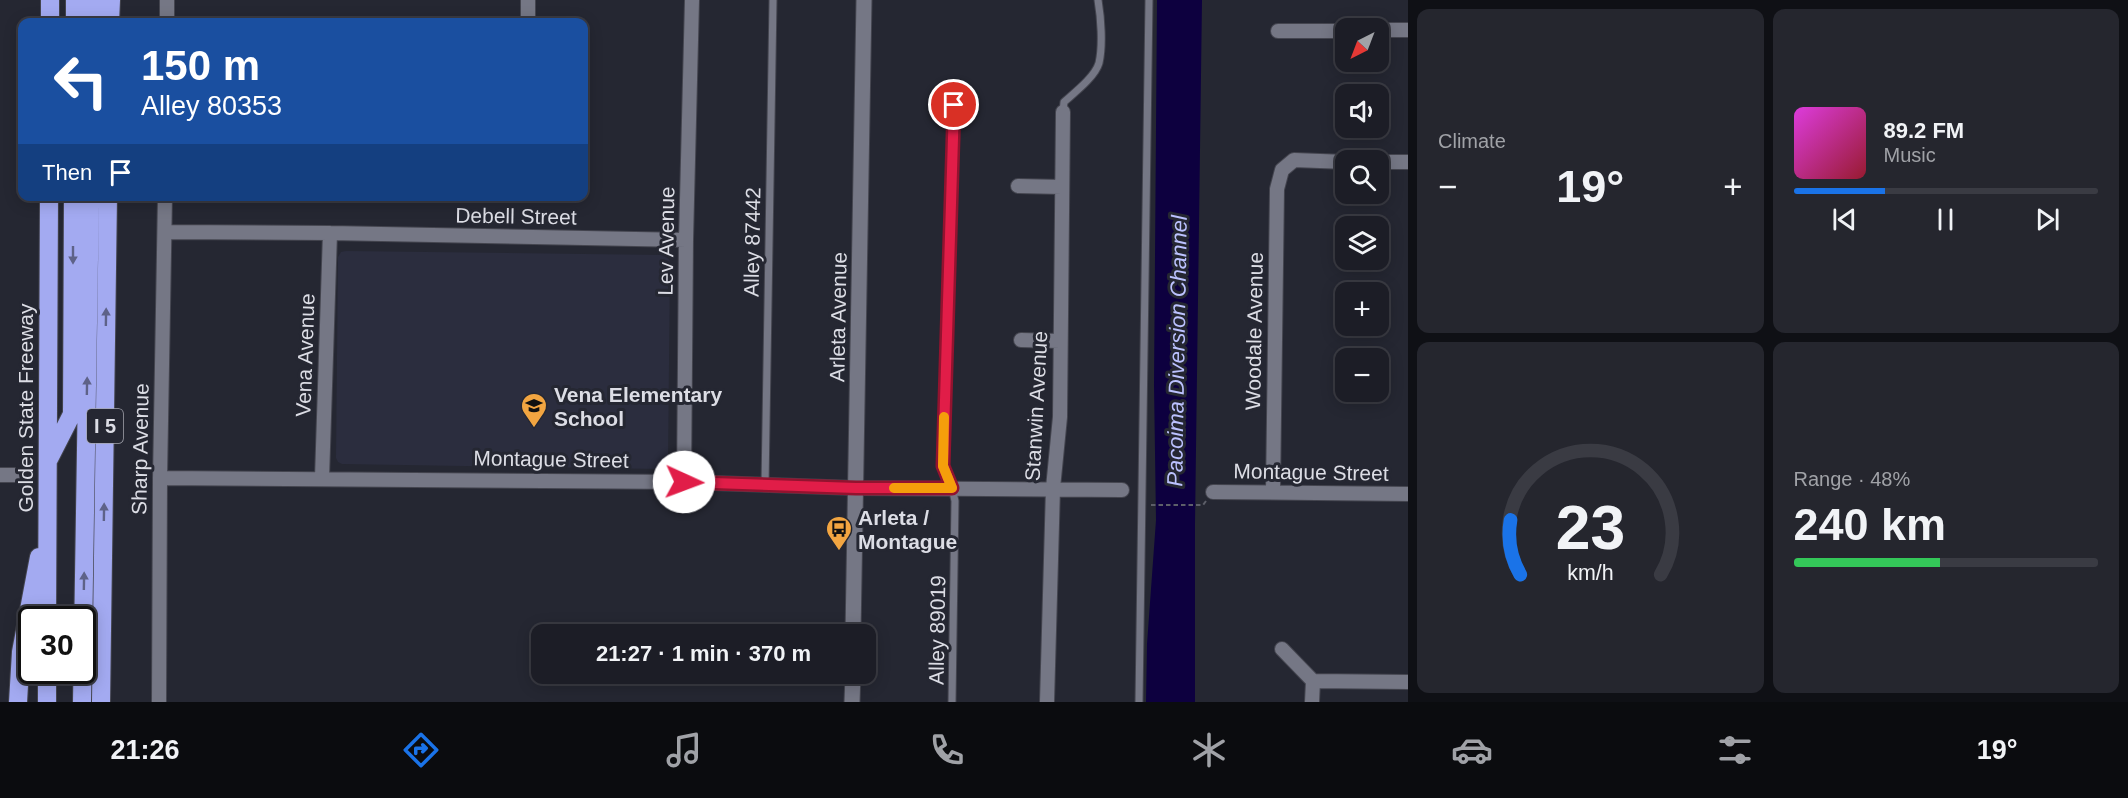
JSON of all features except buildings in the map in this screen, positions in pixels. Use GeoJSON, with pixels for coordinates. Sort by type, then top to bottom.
{"type":"FeatureCollection","features":[{"type":"Feature","properties":{"kind":"highway"},"geometry":{"type":"LineString","coordinates":[[50,0],[50,18]]}},
{"type":"Feature","properties":{"kind":"highway"},"geometry":{"type":"LineString","coordinates":[[75,0],[75,18]]}},
{"type":"Feature","properties":{"kind":"highway"},"geometry":{"type":"LineString","coordinates":[[93,0],[93,18]]}},
{"type":"Feature","properties":{"kind":"highway"},"geometry":{"type":"LineString","coordinates":[[110,18],[111,0]]}},
{"type":"Feature","properties":{"kind":"highway","name":"Golden State Freeway"},"geometry":{"type":"LineString","coordinates":[[47,606],[49,201]]}},
{"type":"Feature","properties":{"kind":"highway"},"geometry":{"type":"LineString","coordinates":[[47,463],[72,414],[73,201]]}},
{"type":"Feature","properties":{"kind":"highway"},"geometry":{"type":"LineString","coordinates":[[82,702],[90,201]]}},
{"type":"Feature","properties":{"kind":"highway","name":"I 5"},"geometry":{"type":"LineString","coordinates":[[101,702],[108,201]]}},
{"type":"Feature","properties":{"kind":"highway"},"geometry":{"type":"LineString","coordinates":[[18,702],[21,652],[47,514]]}},
{"type":"Feature","properties":{"kind":"highway"},"geometry":{"type":"LineString","coordinates":[[47,684],[47,702]]}},
{"type":"Feature","properties":{"kind":"main road","name":"Arleta Avenue"},"geometry":{"type":"LineString","coordinates":[[853,624],[864,0]]}},
{"type":"Feature","properties":{"kind":"main road"},"geometry":{"type":"LineString","coordinates":[[852,702],[853,684]]}},
{"type":"Feature","properties":{"kind":"street"},"geometry":{"type":"LineString","coordinates":[[166,0],[166,18]]}},
{"type":"Feature","properties":{"kind":"street"},"geometry":{"type":"LineString","coordinates":[[528,0],[528,18]]}},
{"type":"Feature","properties":{"kind":"street","name":"Lev Avenue"},"geometry":{"type":"LineString","coordinates":[[684,482],[686,240],[692,0]]}},
{"type":"Feature","properties":{"kind":"street"},"geometry":{"type":"LineString","coordinates":[[1389,30],[1408,30]]}},
{"type":"Feature","properties":{"kind":"street"},"geometry":{"type":"LineString","coordinates":[[1278,31],[1335,31]]}},
{"type":"Feature","properties":{"kind":"street","name":"Stanwin Avenue"},"geometry":{"type":"LineString","coordinates":[[1047,702],[1053,488],[1060,417],[1063,112]]}},
{"type":"Feature","properties":{"kind":"street","name":"Woodale Avenue"},"geometry":{"type":"LineString","coordinates":[[1273,492],[1277,189],[1282,170],[1294,160],[1335,162]]}},
{"type":"Feature","properties":{"kind":"street"},"geometry":{"type":"LineString","coordinates":[[1389,162],[1408,162]]}},
{"type":"Feature","properties":{"kind":"street"},"geometry":{"type":"LineString","coordinates":[[1018,186],[1062,187]]}},
{"type":"Feature","properties":{"kind":"street","name":"Sharp Avenue"},"geometry":{"type":"LineString","coordinates":[[159,702],[165,201]]}},
{"type":"Feature","properties":{"kind":"street","name":"Debell Street"},"geometry":{"type":"LineString","coordinates":[[165,232],[686,240]]}},
{"type":"Feature","properties":{"kind":"street","name":"Vena Avenue"},"geometry":{"type":"LineString","coordinates":[[322,478],[330,233]]}},
{"type":"Feature","properties":{"kind":"street"},"geometry":{"type":"LineString","coordinates":[[1021,340],[1060,341]]}},
{"type":"Feature","properties":{"kind":"street"},"geometry":{"type":"LineString","coordinates":[[0,475],[16,475]]}},
{"type":"Feature","properties":{"kind":"street","name":"Montague Street"},"geometry":{"type":"LineString","coordinates":[[160,478],[684,482],[856,488],[1122,490]]}},
{"type":"Feature","properties":{"kind":"street","name":"Montague Street"},"geometry":{"type":"LineString","coordinates":[[1213,492],[1408,494]]}},
{"type":"Feature","properties":{"kind":"street"},"geometry":{"type":"LineString","coordinates":[[1282,649],[1313,681],[1408,682]]}},
{"type":"Feature","properties":{"kind":"street"},"geometry":{"type":"LineString","coordinates":[[1312,702],[1313,681]]}},
{"type":"Feature","properties":{"kind":"lane","name":"Alley 87442"},"geometry":{"type":"LineString","coordinates":[[765,485],[772,0]]}},
{"type":"Feature","properties":{"kind":"lane"},"geometry":{"type":"LineString","coordinates":[[1063,112],[1064,102],[1084,84],[1098,64],[1101,22],[1098,0]]}},
{"type":"Feature","properties":{"kind":"lane"},"geometry":{"type":"LineString","coordinates":[[1139,702],[1149,0]]}},
{"type":"Feature","properties":{"kind":"lane","name":"Alley 89019"},"geometry":{"type":"LineString","coordinates":[[952,702],[956,501],[943,466],[954,105]]}},
{"type":"Feature","properties":{"kind":"path"},"geometry":{"type":"LineString","coordinates":[[1147,505],[1203,505]]}},
{"type":"Feature","properties":{"kind":"shaded area"},"geometry":{"type":"Polygon","coordinates":[[[341,252],[663,255],[667,257],[670,261],[668,464],[660,469],[342,464],[338,462],[336,458],[338,257],[341,252]]]}},
{"type":"Feature","properties":{"kind":"water","name":"Pacoima Diversion Channel"},"geometry":{"type":"Polygon","coordinates":[[[1157,0],[1202,0],[1195,702],[1146,702],[1147,644],[1156,520],[1154,385],[1157,0]]]}},
{"type":"Feature","properties":{"kind":"slow traffic"},"geometry":{"type":"LineString","coordinates":[[894,488],[952,488],[943,466],[944,417]]}},
{"type":"Feature","properties":{"kind":"place","name":"Vena Elementary School"},"geometry":{"type":"Point","coordinates":[534,429]}},
{"type":"Feature","properties":{"kind":"place","name":"Arleta / Montague"},"geometry":{"type":"Point","coordinates":[839,552]}},
{"type":"Feature","properties":{"kind":"route"},"geometry":{"type":"LineString","coordinates":[[684,482],[856,488],[952,488],[943,466],[954,105]]}}]}
